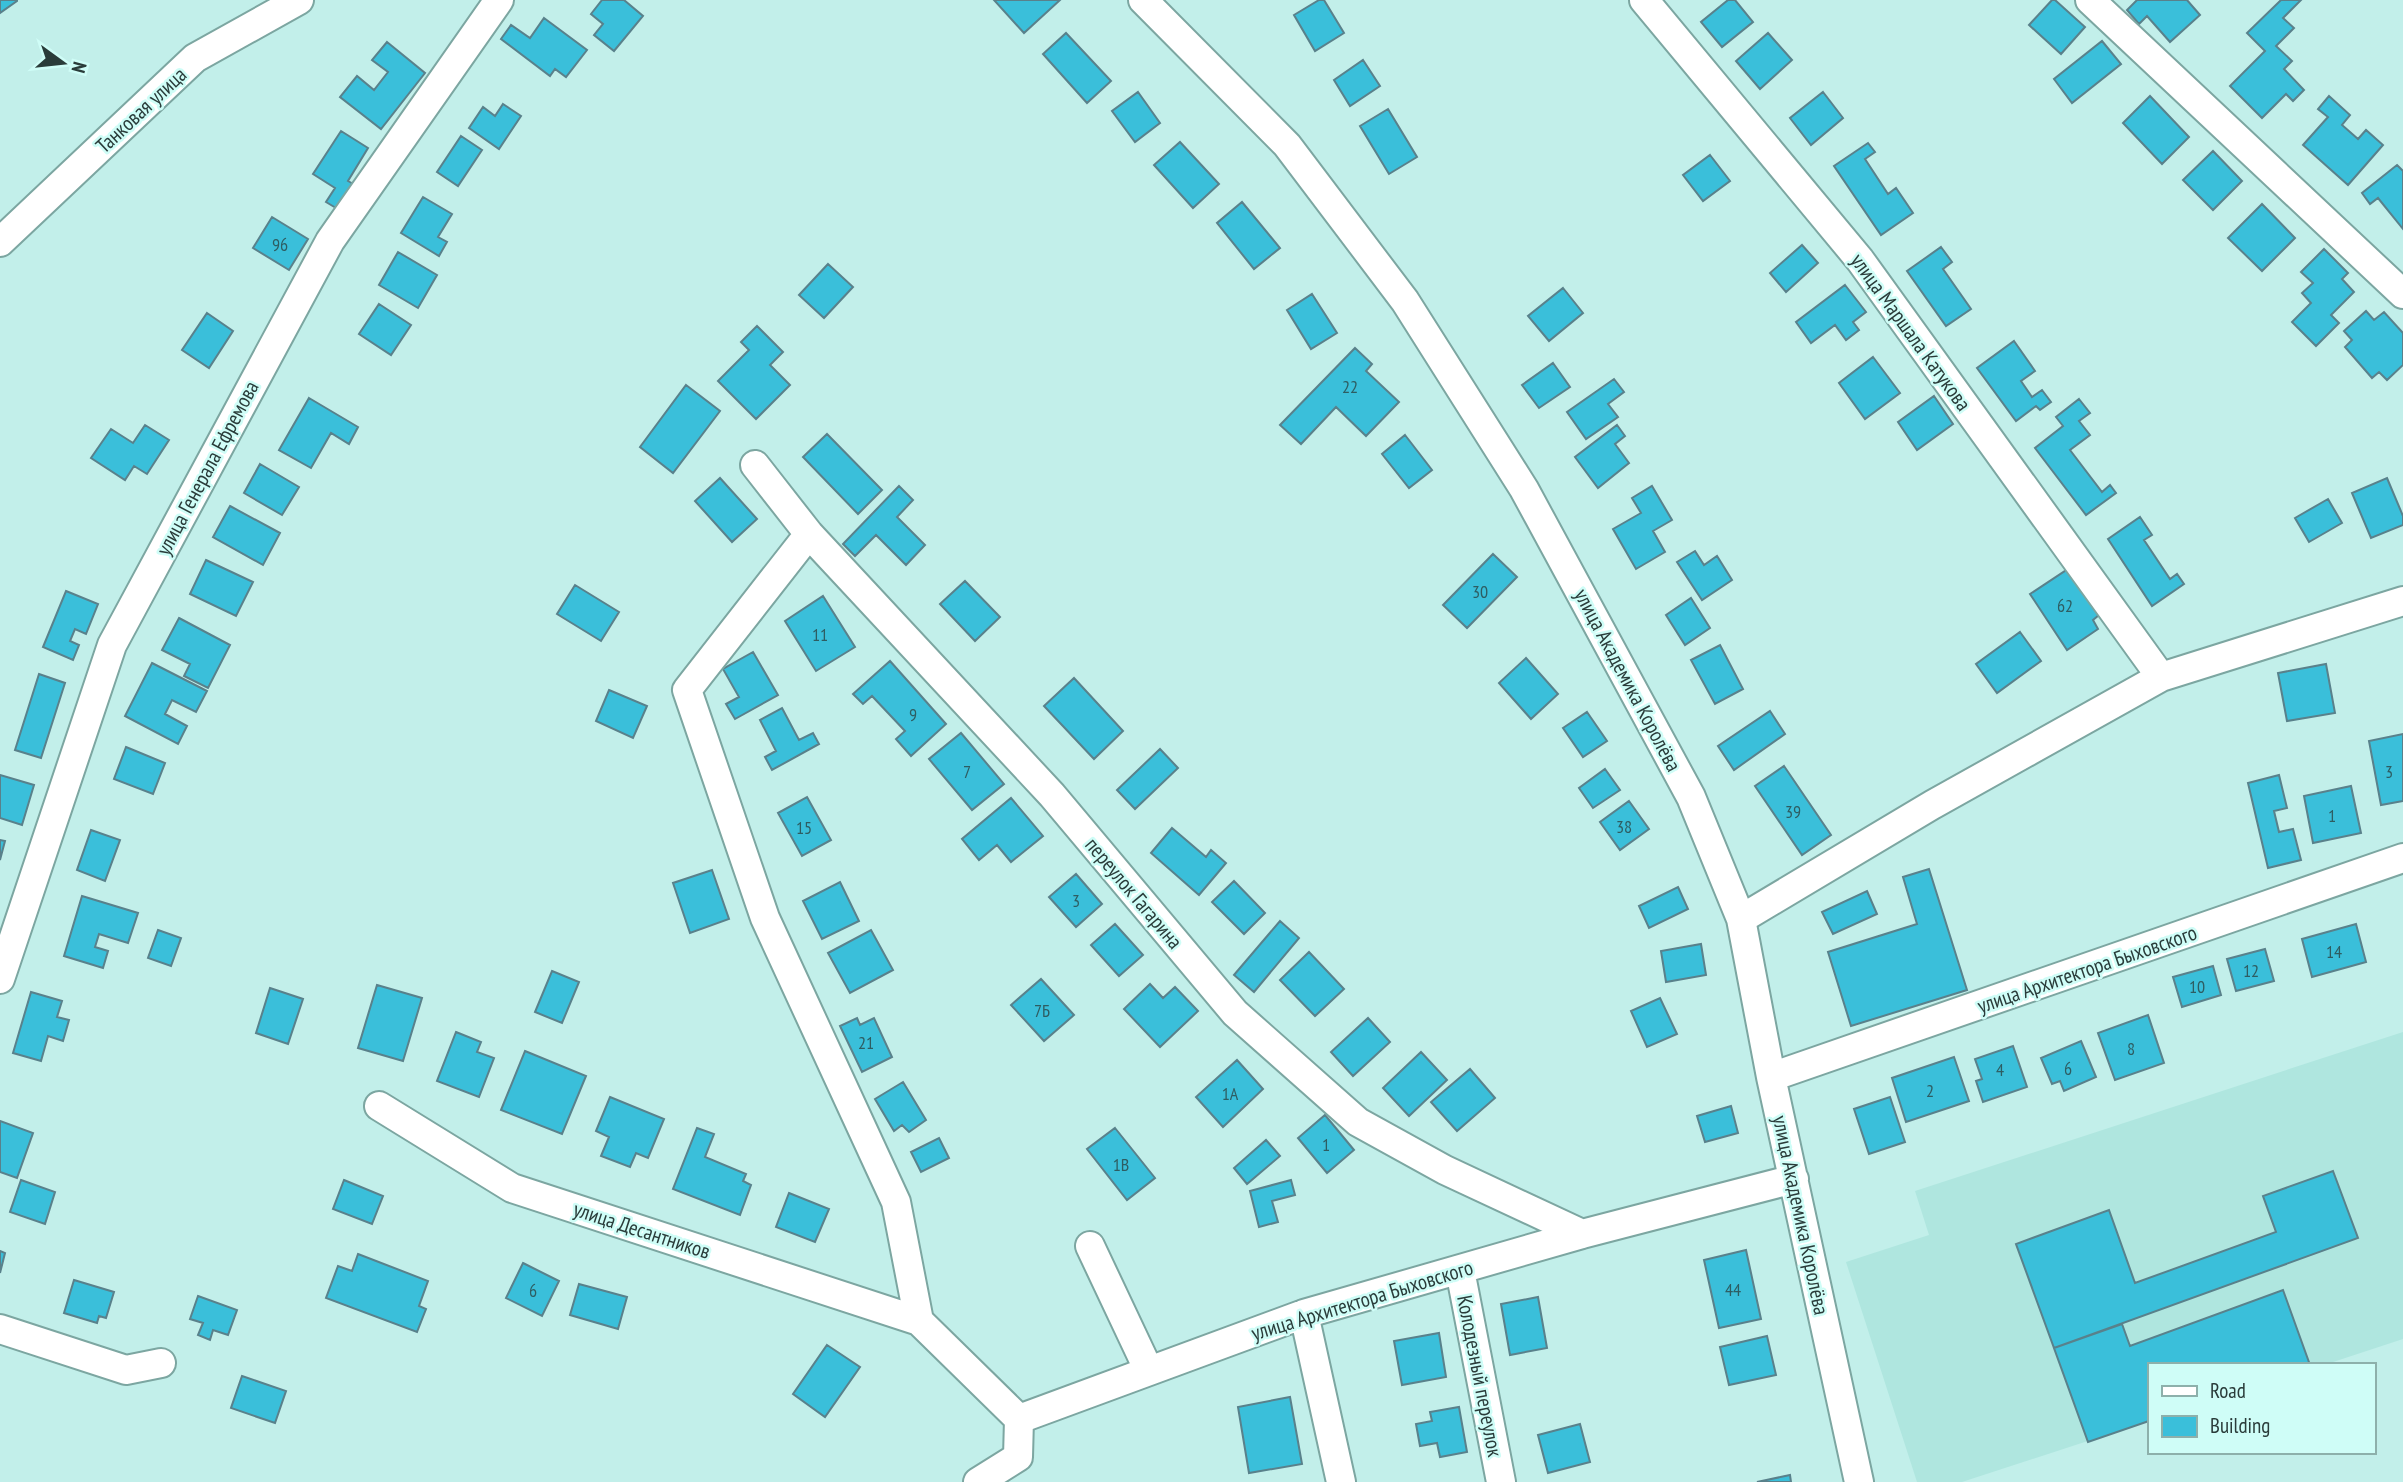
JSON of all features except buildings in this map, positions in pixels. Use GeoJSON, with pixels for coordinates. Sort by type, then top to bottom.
{"type":"FeatureCollection","features":[{"type":"Feature","properties":{"kind":"street","name":"Танковая улица"},"geometry":{"type":"LineString","coordinates":[[0,242],[195,58],[299,0]]}},
{"type":"Feature","properties":{"kind":"street","name":"улица Генерала Ефремова"},"geometry":{"type":"LineString","coordinates":[[0,979],[112,645],[330,241],[499,0]]}},
{"type":"Feature","properties":{"kind":"street","name":"улица Академика Королёва"},"geometry":{"type":"LineString","coordinates":[[1143,0],[1287,145],[1405,301],[1538,514],[1691,797],[1741,919],[1771,1077],[1858,1482]]}},
{"type":"Feature","properties":{"kind":"street","name":"улица Маршала Катукова"},"geometry":{"type":"LineString","coordinates":[[1644,0],[1860,260],[2161,677]]}},
{"type":"Feature","properties":{"kind":"street"},"geometry":{"type":"LineString","coordinates":[[2090,0],[2403,294]]}},
{"type":"Feature","properties":{"kind":"street","name":"переулок Гагарина"},"geometry":{"type":"LineString","coordinates":[[755,465],[809,534],[1052,795],[1235,1013],[1358,1122],[1445,1170],[1582,1234]]}},
{"type":"Feature","properties":{"kind":"street"},"geometry":{"type":"LineString","coordinates":[[809,534],[687,690],[765,918],[896,1202],[919,1321],[1019,1419],[1020,1470],[978,1482]]}},
{"type":"Feature","properties":{"kind":"street"},"geometry":{"type":"LineString","coordinates":[[1741,919],[1932,805],[2161,677],[2403,601]]}},
{"type":"Feature","properties":{"kind":"street","name":"улица Архитектора Быховского"},"geometry":{"type":"LineString","coordinates":[[1771,1077],[2403,859]]}},
{"type":"Feature","properties":{"kind":"street","name":"улица Десантников"},"geometry":{"type":"LineString","coordinates":[[379,1106],[512,1188],[919,1321]]}},
{"type":"Feature","properties":{"kind":"street","name":"улица Архитектора Быховского"},"geometry":{"type":"LineString","coordinates":[[1019,1419],[1304,1314],[1582,1234],[1794,1179]]}},
{"type":"Feature","properties":{"kind":"street"},"geometry":{"type":"LineString","coordinates":[[1090,1245],[1149,1371]]}},
{"type":"Feature","properties":{"kind":"street","name":"Колодезный переулок"},"geometry":{"type":"LineString","coordinates":[[1460,1269],[1501,1482]]}},
{"type":"Feature","properties":{"kind":"street"},"geometry":{"type":"LineString","coordinates":[[1304,1314],[1341,1482]]}},
{"type":"Feature","properties":{"kind":"street"},"geometry":{"type":"LineString","coordinates":[[0,1329],[126,1370],[161,1363]]}},
{"type":"Feature","properties":{"kind":"shaded area"},"geometry":{"type":"Polygon","coordinates":[[[2403,1032],[2403,1339],[2330,1363],[2148,1363],[2148,1421],[1962,1482],[1917,1482],[1846,1262],[1929,1235],[1915,1191],[2403,1032]]]}}]}
